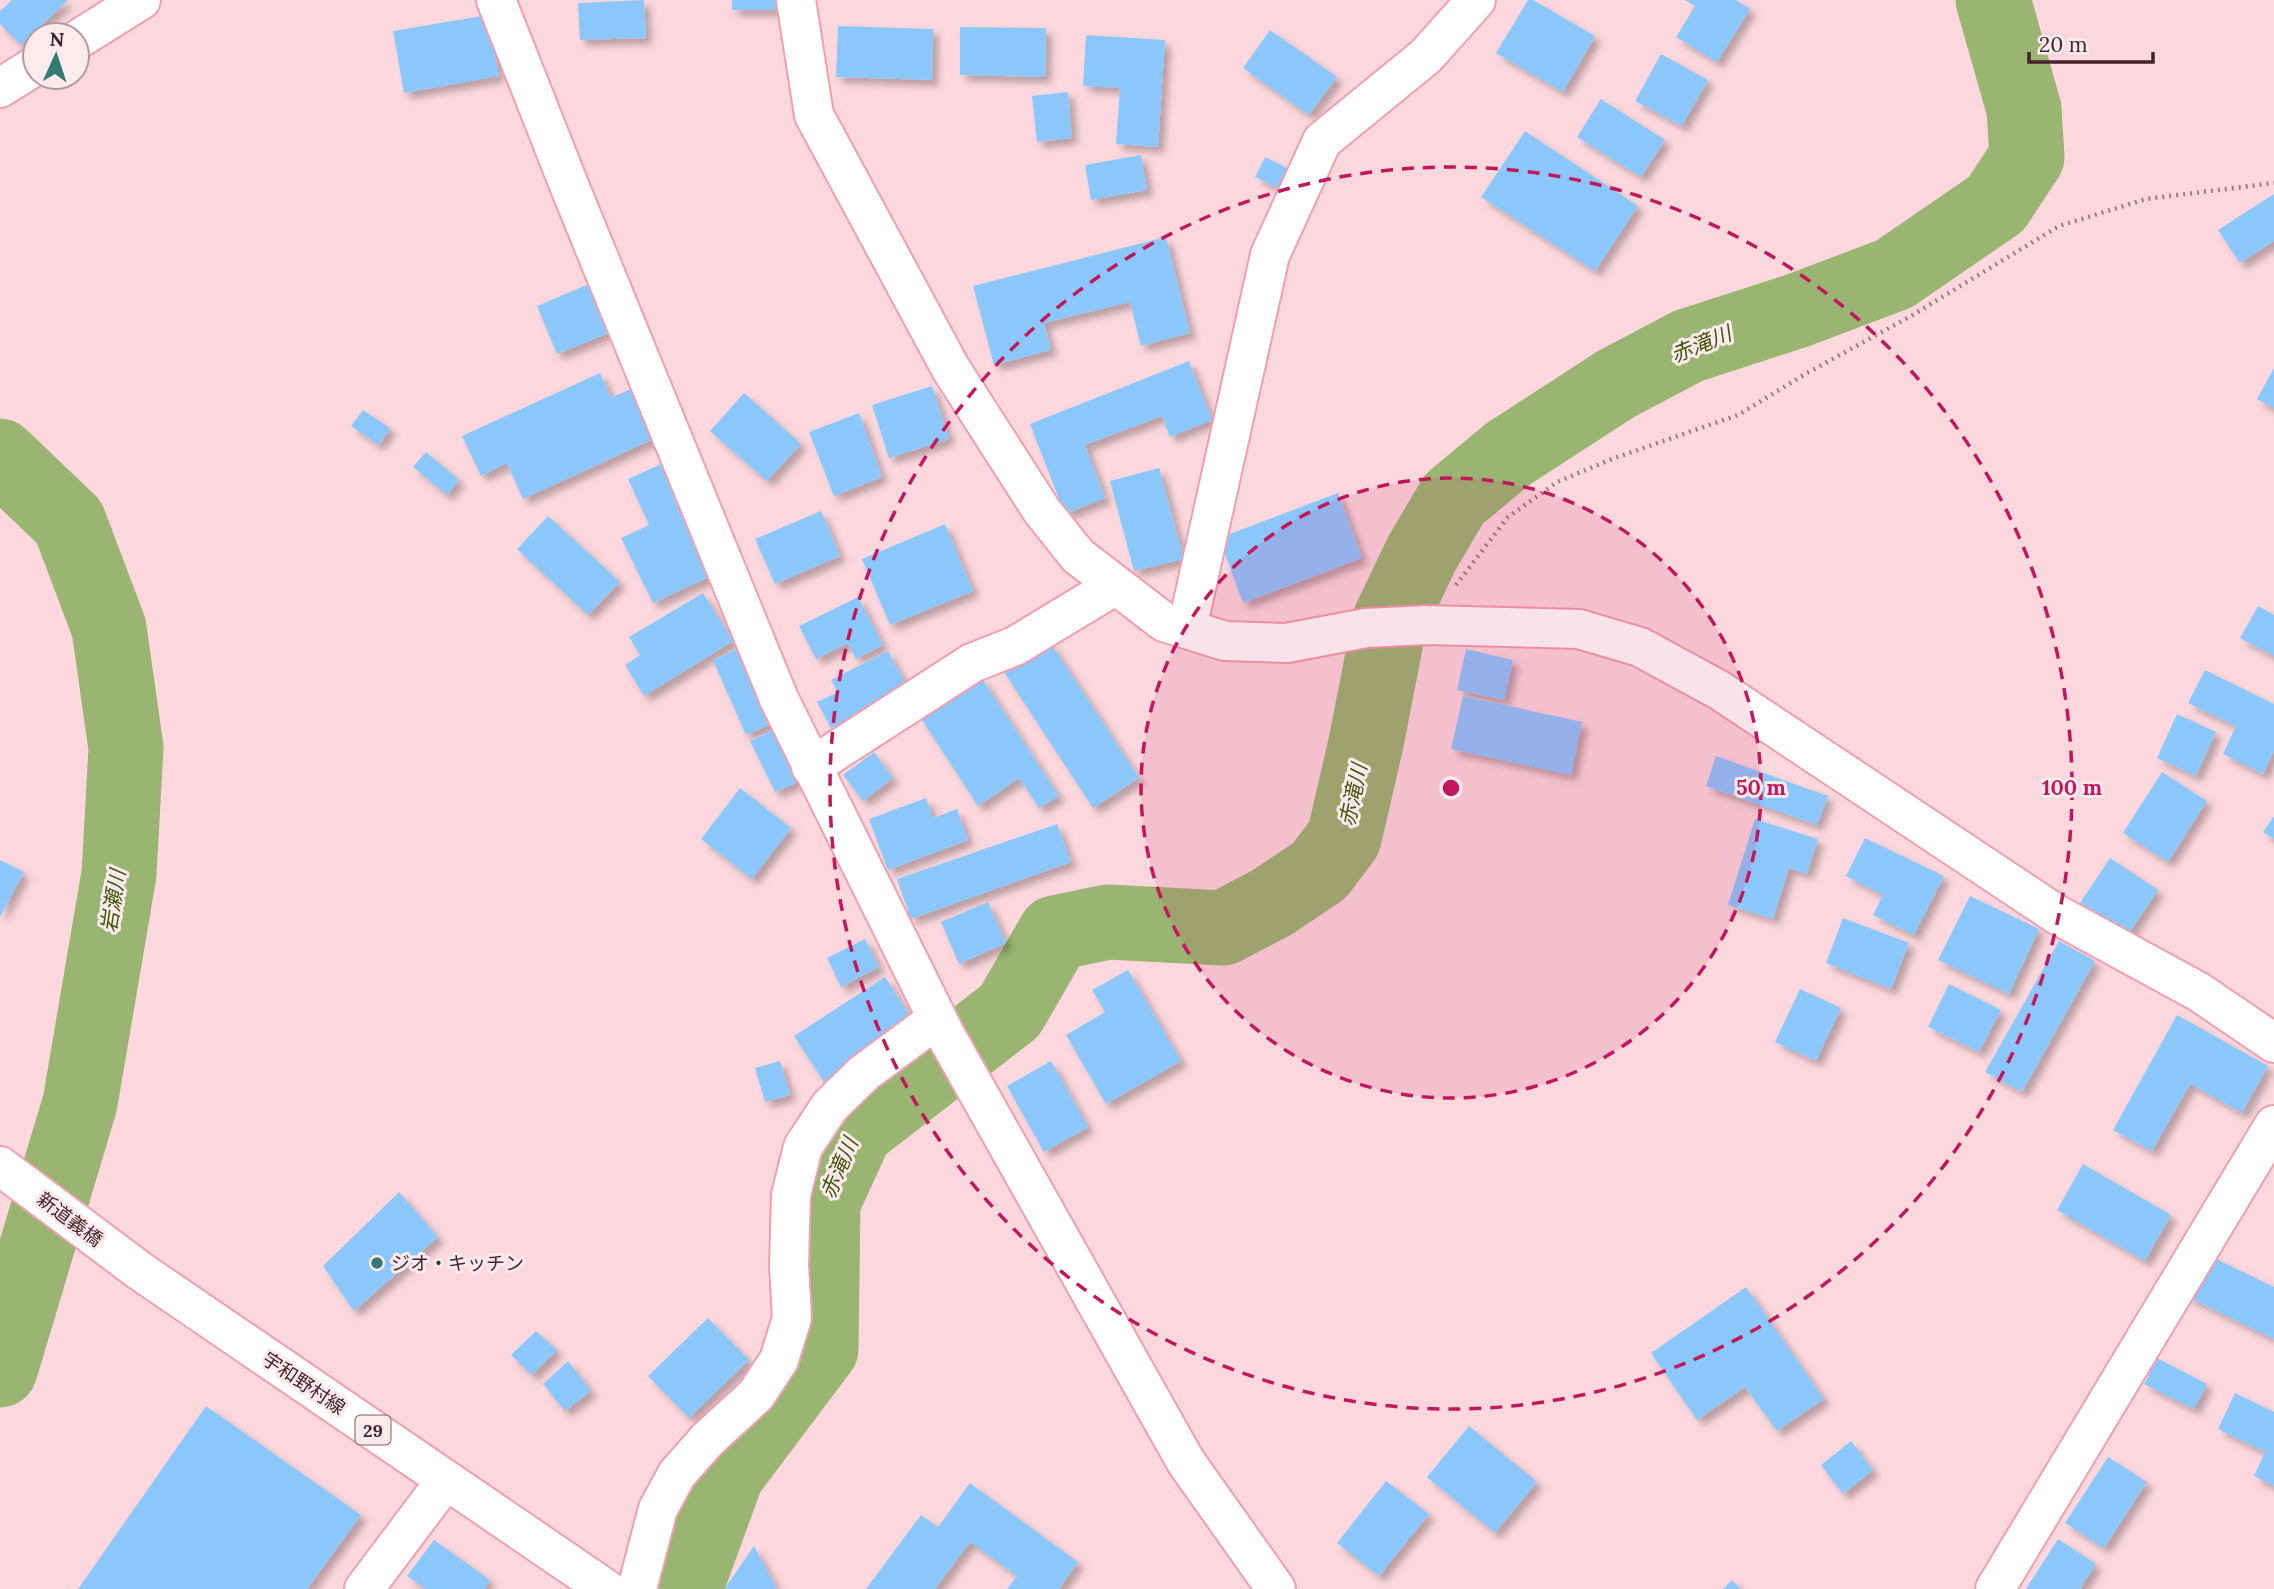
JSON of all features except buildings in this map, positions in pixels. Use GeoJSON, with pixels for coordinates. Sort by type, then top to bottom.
{"type":"FeatureCollection","features":[{"type":"Feature","properties":{"kind":"street"},"geometry":{"type":"LineString","coordinates":[[91,31],[141,0]]}},
{"type":"Feature","properties":{"kind":"street"},"geometry":{"type":"LineString","coordinates":[[496,0],[774,686],[811,767],[941,1027],[1186,1462],[1276,1589]]}},
{"type":"Feature","properties":{"kind":"street"},"geometry":{"type":"LineString","coordinates":[[796,0],[814,115],[951,369],[1042,511],[1078,556],[1164,622],[1225,641],[1287,643],[1366,628],[1426,625],[1579,629],[1640,648],[1719,690],[2056,914],[2199,992],[2274,1043]]}},
{"type":"Feature","properties":{"kind":"street"},"geometry":{"type":"LineString","coordinates":[[1188,629],[1270,255],[1322,141],[1426,56],[1476,0]]}},
{"type":"Feature","properties":{"kind":"street"},"geometry":{"type":"LineString","coordinates":[[0,88],[21,75]]}},
{"type":"Feature","properties":{"kind":"street"},"geometry":{"type":"LineString","coordinates":[[811,767],[972,663],[1015,646],[1116,585]]}},
{"type":"Feature","properties":{"kind":"street"},"geometry":{"type":"LineString","coordinates":[[636,1589],[658,1509],[677,1474],[707,1440],[756,1395],[779,1360],[792,1318],[789,1265],[791,1195],[803,1147],[830,1106],[864,1073],[941,1027]]}},
{"type":"Feature","properties":{"kind":"street"},"geometry":{"type":"LineString","coordinates":[[1994,1589],[2274,1125]]}},
{"type":"Feature","properties":{"kind":"street","name":"新道義橋"},"geometry":{"type":"LineString","coordinates":[[0,1166],[140,1271]]}},
{"type":"Feature","properties":{"kind":"street","name":"宇和野村線"},"geometry":{"type":"LineString","coordinates":[[140,1271],[606,1589]]}},
{"type":"Feature","properties":{"kind":"street"},"geometry":{"type":"LineString","coordinates":[[364,1589],[446,1480]]}},
{"type":"Feature","properties":{"kind":"path"},"geometry":{"type":"LineString","coordinates":[[1426,625],[1507,519],[1557,482],[1612,459],[1738,415],[1807,373],[1911,316],[2059,226],[2146,199],[2274,183]]}},
{"type":"Feature","properties":{"kind":"waterway","name":"赤滝川"},"geometry":{"type":"LineString","coordinates":[[685,1589],[727,1474],[821,1349],[823,1202],[856,1130],[1010,1011],[1055,933],[1108,922],[1223,928],[1271,903],[1319,871],[1344,838],[1390,620],[1422,553],[1454,499],[1508,454],[1616,384],[1688,346],[1799,310],[1894,274],[1996,204],[2027,157],[2024,109],[1993,0]]}},
{"type":"Feature","properties":{"kind":"waterway","name":"岩瀬川"},"geometry":{"type":"LineString","coordinates":[[0,456],[69,522],[109,628],[126,748],[119,874],[80,1103],[0,1370]]}},
{"type":"Feature","properties":{"kind":"place","name":"ジオ・キッチン"},"geometry":{"type":"Point","coordinates":[377,1263]}}]}
